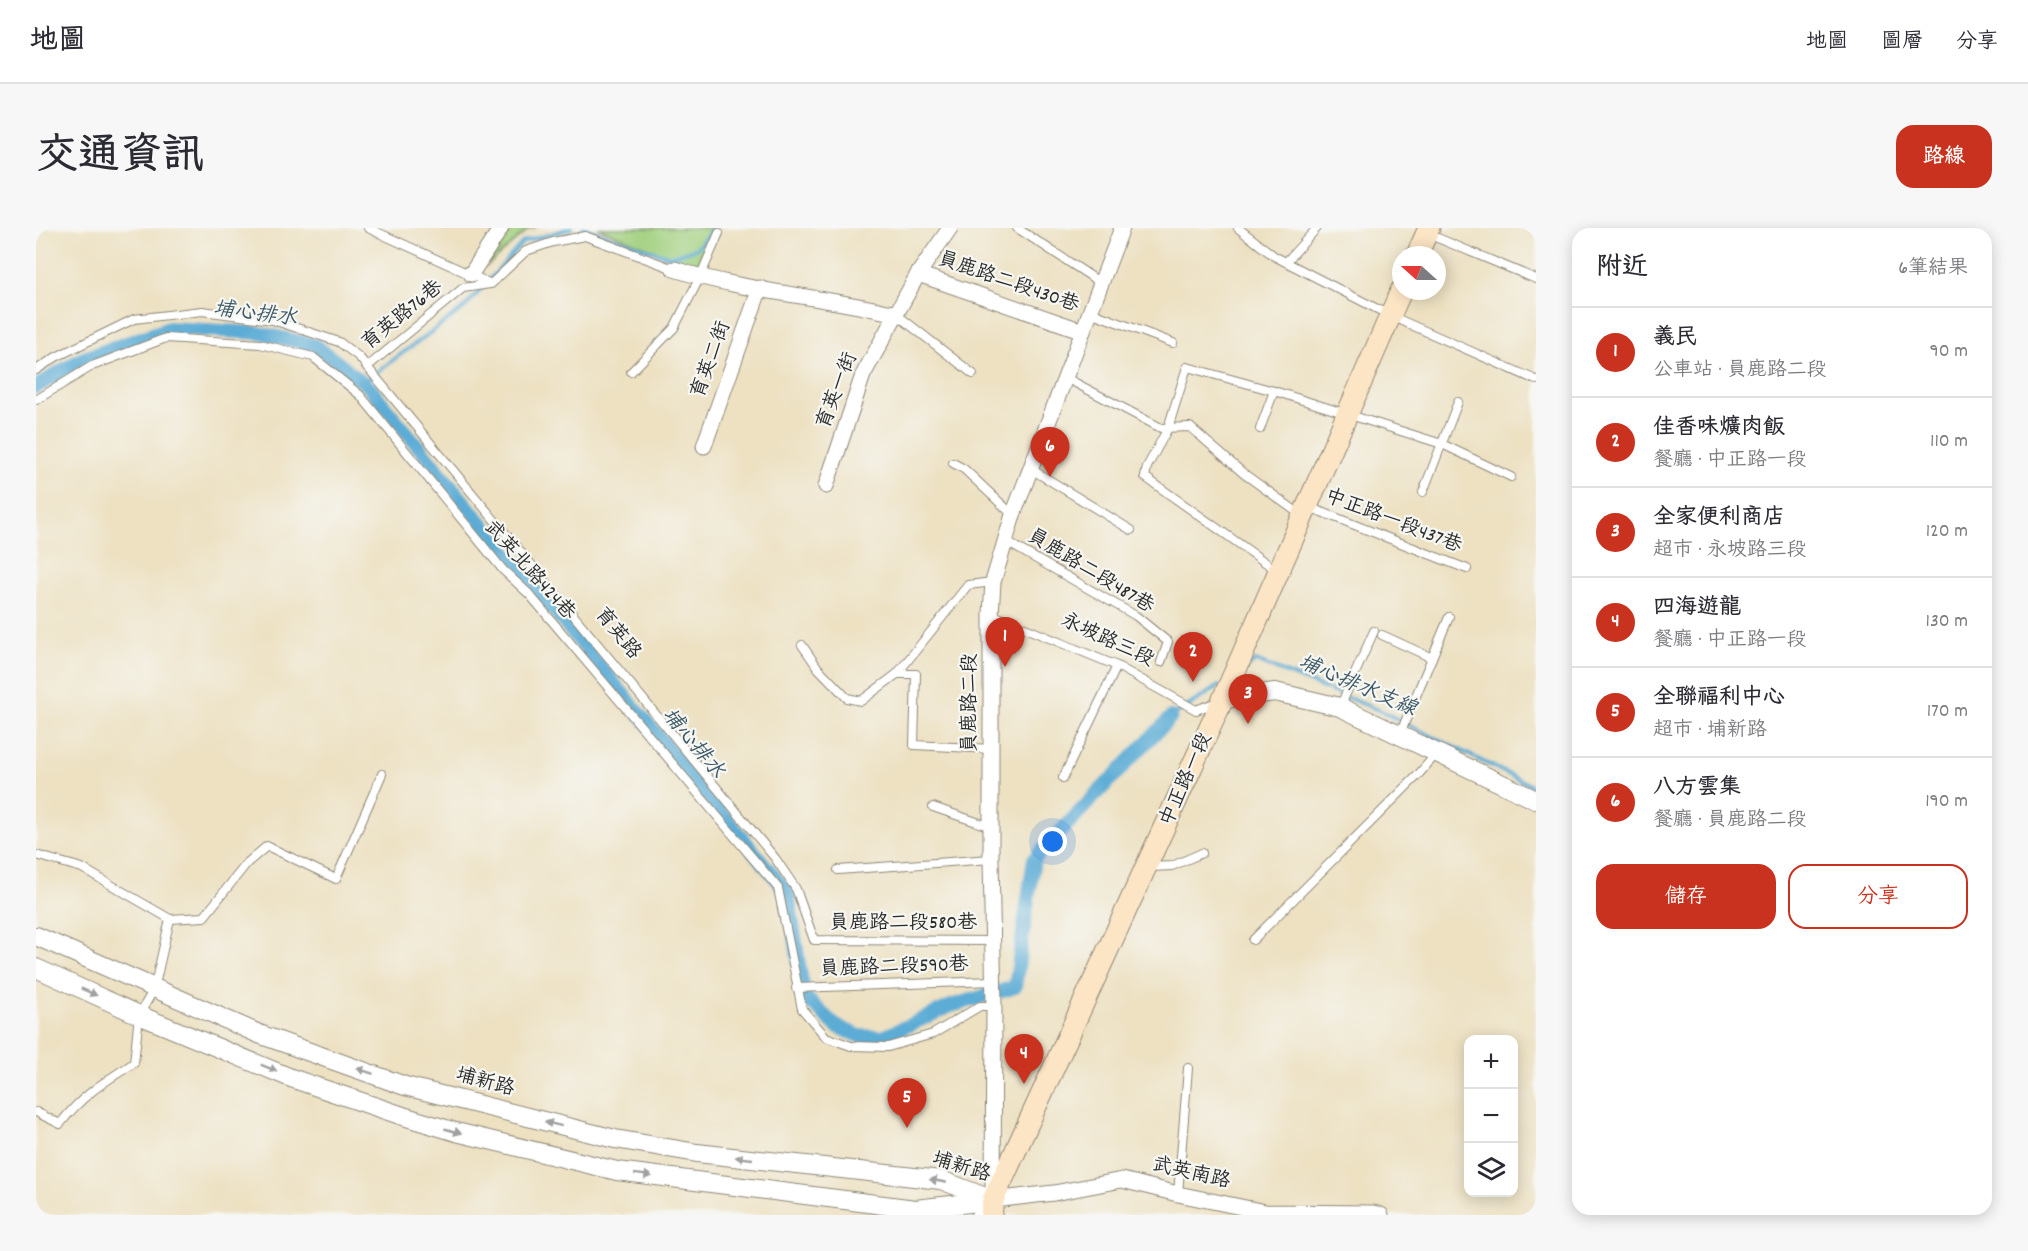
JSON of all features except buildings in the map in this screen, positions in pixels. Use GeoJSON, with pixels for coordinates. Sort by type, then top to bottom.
{"type":"FeatureCollection","features":[{"type":"Feature","properties":{"kind":"main road"},"geometry":{"type":"LineString","coordinates":[[1421,246],[1428,231]]}},
{"type":"Feature","properties":{"kind":"main road","name":"中正路一段"},"geometry":{"type":"LineString","coordinates":[[994,1210],[1224,699],[1397,300]]}},
{"type":"Feature","properties":{"kind":"street"},"geometry":{"type":"LineString","coordinates":[[471,274],[501,228]]}},
{"type":"Feature","properties":{"kind":"street"},"geometry":{"type":"LineString","coordinates":[[674,269],[700,277],[857,304],[896,314],[918,274],[950,228]]}},
{"type":"Feature","properties":{"kind":"street","name":"員鹿路二段"},"geometry":{"type":"LineString","coordinates":[[994,1210],[994,981],[991,859],[993,582],[1013,515],[1122,228]]}},
{"type":"Feature","properties":{"kind":"street","name":"員鹿路二段430巷"},"geometry":{"type":"LineString","coordinates":[[918,274],[1083,331]]}},
{"type":"Feature","properties":{"kind":"street","name":"育英二街"},"geometry":{"type":"LineString","coordinates":[[704,446],[760,288]]}},
{"type":"Feature","properties":{"kind":"street","name":"育英一街"},"geometry":{"type":"LineString","coordinates":[[826,486],[863,375],[896,314]]}},
{"type":"Feature","properties":{"kind":"street","name":"永坡路三段"},"geometry":{"type":"LineString","coordinates":[[1224,699],[1275,692],[1340,706],[1536,800]]}},
{"type":"Feature","properties":{"kind":"street","name":"埔新路"},"geometry":{"type":"LineString","coordinates":[[36,936],[259,1034],[405,1086],[615,1139],[697,1153],[941,1180],[994,1210]]}},
{"type":"Feature","properties":{"kind":"street","name":"埔新路"},"geometry":{"type":"LineString","coordinates":[[36,968],[139,1015],[291,1078],[456,1132],[617,1171],[915,1209],[994,1210]]}},
{"type":"Feature","properties":{"kind":"street","name":"武英南路"},"geometry":{"type":"LineString","coordinates":[[994,1210],[1054,1193],[1122,1180],[1265,1212],[1381,1215]]}},
{"type":"Feature","properties":{"kind":"lane"},"geometry":{"type":"LineString","coordinates":[[368,228],[491,284],[526,250],[585,236],[674,269]]}},
{"type":"Feature","properties":{"kind":"lane"},"geometry":{"type":"LineString","coordinates":[[1017,228],[1101,283]]}},
{"type":"Feature","properties":{"kind":"lane"},"geometry":{"type":"LineString","coordinates":[[1238,228],[1274,256],[1391,316],[1536,380]]}},
{"type":"Feature","properties":{"kind":"lane"},"geometry":{"type":"LineString","coordinates":[[1286,262],[1317,228]]}},
{"type":"Feature","properties":{"kind":"lane"},"geometry":{"type":"LineString","coordinates":[[1428,231],[1536,279]]}},
{"type":"Feature","properties":{"kind":"lane"},"geometry":{"type":"LineString","coordinates":[[631,372],[674,328],[719,233]]}},
{"type":"Feature","properties":{"kind":"lane","name":"育英路76巷"},"geometry":{"type":"LineString","coordinates":[[36,369],[134,319],[202,311],[273,320],[339,342],[359,357],[367,367],[463,288],[491,284]]}},
{"type":"Feature","properties":{"kind":"lane"},"geometry":{"type":"LineString","coordinates":[[1090,312],[1173,343]]}},
{"type":"Feature","properties":{"kind":"lane"},"geometry":{"type":"LineString","coordinates":[[896,314],[973,374]]}},
{"type":"Feature","properties":{"kind":"lane","name":"武英北路424巷"},"geometry":{"type":"LineString","coordinates":[[36,400],[92,366],[166,338],[260,344],[313,357],[360,395],[503,570],[530,594],[778,888],[802,1009],[826,1037],[851,1046],[888,1047],[933,1034],[980,1006],[994,1006]]}},
{"type":"Feature","properties":{"kind":"lane","name":"育英路"},"geometry":{"type":"LineString","coordinates":[[367,367],[775,858],[796,889],[814,940]]}},
{"type":"Feature","properties":{"kind":"lane"},"geometry":{"type":"LineString","coordinates":[[1279,572],[1145,477],[1147,467],[1168,428],[1187,367],[1274,391],[1442,444],[1511,477]]}},
{"type":"Feature","properties":{"kind":"lane","name":"中正路一段437巷"},"geometry":{"type":"LineString","coordinates":[[1066,378],[1161,428],[1190,428],[1243,473],[1305,511],[1467,569]]}},
{"type":"Feature","properties":{"kind":"lane"},"geometry":{"type":"LineString","coordinates":[[1260,429],[1274,391]]}},
{"type":"Feature","properties":{"kind":"lane"},"geometry":{"type":"LineString","coordinates":[[1423,492],[1458,402]]}},
{"type":"Feature","properties":{"kind":"lane"},"geometry":{"type":"LineString","coordinates":[[953,463],[964,469],[1013,515]]}},
{"type":"Feature","properties":{"kind":"lane"},"geometry":{"type":"LineString","coordinates":[[1031,469],[1131,530]]}},
{"type":"Feature","properties":{"kind":"lane","name":"員鹿路二段487巷"},"geometry":{"type":"LineString","coordinates":[[1005,541],[1136,616],[1168,642],[1161,662]]}},
{"type":"Feature","properties":{"kind":"lane"},"geometry":{"type":"LineString","coordinates":[[802,645],[818,668],[848,698],[861,701],[897,674],[968,585],[993,582]]}},
{"type":"Feature","properties":{"kind":"lane","name":"永坡路三段"},"geometry":{"type":"LineString","coordinates":[[991,614],[1117,666],[1196,710],[1224,699]]}},
{"type":"Feature","properties":{"kind":"lane"},"geometry":{"type":"LineString","coordinates":[[1400,734],[1449,617]]}},
{"type":"Feature","properties":{"kind":"lane"},"geometry":{"type":"LineString","coordinates":[[1340,706],[1374,631]]}},
{"type":"Feature","properties":{"kind":"lane"},"geometry":{"type":"LineString","coordinates":[[1382,635],[1432,658]]}},
{"type":"Feature","properties":{"kind":"lane"},"geometry":{"type":"LineString","coordinates":[[1063,778],[1117,666]]}},
{"type":"Feature","properties":{"kind":"lane"},"geometry":{"type":"LineString","coordinates":[[897,674],[916,674],[914,745],[993,749]]}},
{"type":"Feature","properties":{"kind":"lane"},"geometry":{"type":"LineString","coordinates":[[1253,940],[1418,775],[1438,752]]}},
{"type":"Feature","properties":{"kind":"lane"},"geometry":{"type":"LineString","coordinates":[[36,855],[82,868],[170,919],[204,917],[247,863],[267,846],[336,879],[382,774]]}},
{"type":"Feature","properties":{"kind":"lane"},"geometry":{"type":"LineString","coordinates":[[933,807],[992,827]]}},
{"type":"Feature","properties":{"kind":"lane"},"geometry":{"type":"LineString","coordinates":[[1147,867],[1172,866],[1202,853]]}},
{"type":"Feature","properties":{"kind":"lane"},"geometry":{"type":"LineString","coordinates":[[838,870],[991,859]]}},
{"type":"Feature","properties":{"kind":"lane"},"geometry":{"type":"LineString","coordinates":[[36,1112],[60,1124],[75,1105],[98,1086],[134,1063],[139,1015],[154,989],[170,919]]}},
{"type":"Feature","properties":{"kind":"lane","name":"員鹿路二段580巷"},"geometry":{"type":"LineString","coordinates":[[814,940],[993,940]]}},
{"type":"Feature","properties":{"kind":"lane","name":"員鹿路二段590巷"},"geometry":{"type":"LineString","coordinates":[[796,988],[994,981]]}},
{"type":"Feature","properties":{"kind":"lane"},"geometry":{"type":"LineString","coordinates":[[1178,1194],[1188,1068]]}},
{"type":"Feature","properties":{"kind":"lane"},"geometry":{"type":"LineString","coordinates":[[975,1215],[994,1210]]}},
{"type":"Feature","properties":{"kind":"green space"},"geometry":{"type":"Polygon","coordinates":[[[510,228],[536,228],[529,229],[486,267],[510,228]]]}},
{"type":"Feature","properties":{"kind":"green space"},"geometry":{"type":"Polygon","coordinates":[[[598,228],[712,228],[696,267],[598,228]]]}},
{"type":"Feature","properties":{"kind":"waterway"},"geometry":{"type":"LineString","coordinates":[[363,382],[464,308],[523,242],[572,228]]}},
{"type":"Feature","properties":{"kind":"waterway"},"geometry":{"type":"LineString","coordinates":[[583,228],[670,257],[697,248],[713,228]]}},
{"type":"Feature","properties":{"kind":"waterway","name":"埔心排水"},"geometry":{"type":"LineString","coordinates":[[36,387],[81,359],[169,328],[259,333],[315,345],[369,387],[788,893],[804,996],[836,1026],[859,1036],[883,1037],[951,1006],[1015,987],[1034,859],[1171,717]]}},
{"type":"Feature","properties":{"kind":"waterway","name":"埔心排水支線"},"geometry":{"type":"LineString","coordinates":[[1245,668],[1256,661],[1381,711],[1536,788]]}},
{"type":"Feature","properties":{"kind":"waterway","name":"埔心排水支線"},"geometry":{"type":"LineString","coordinates":[[1171,717],[1219,686]]}},
{"type":"Feature","properties":{"kind":"place","name":"八方雲集"},"geometry":{"type":"Point","coordinates":[1050,477]}},
{"type":"Feature","properties":{"kind":"place","name":"義民"},"geometry":{"type":"Point","coordinates":[1005,667]}},
{"type":"Feature","properties":{"kind":"place","name":"佳香味爌肉飯"},"geometry":{"type":"Point","coordinates":[1193,682]}},
{"type":"Feature","properties":{"kind":"place","name":"全家便利商店"},"geometry":{"type":"Point","coordinates":[1248,724]}},
{"type":"Feature","properties":{"kind":"place","name":"四海遊龍"},"geometry":{"type":"Point","coordinates":[1024,1084]}},
{"type":"Feature","properties":{"kind":"place","name":"全聯福利中心"},"geometry":{"type":"Point","coordinates":[907,1128]}}]}
